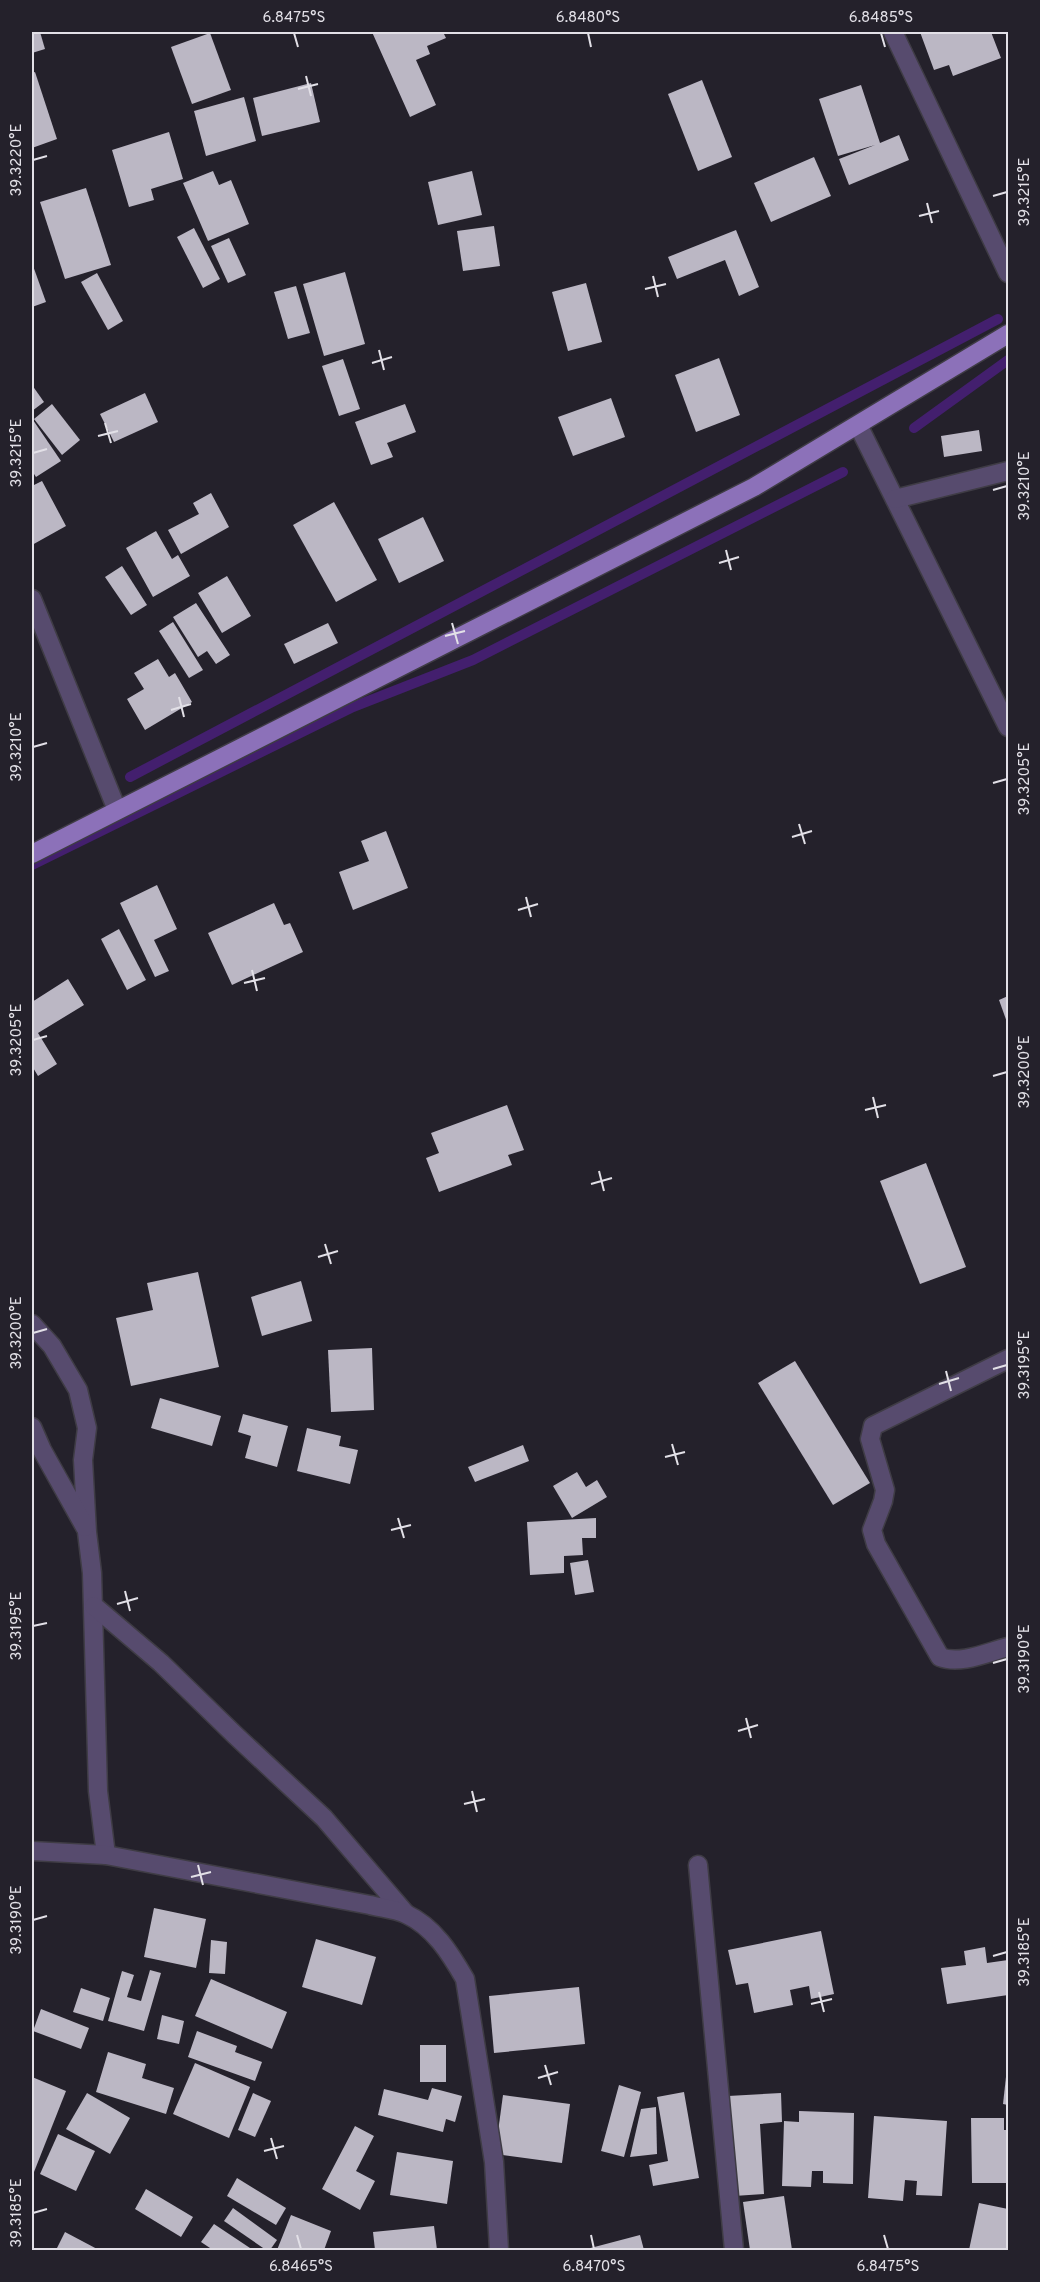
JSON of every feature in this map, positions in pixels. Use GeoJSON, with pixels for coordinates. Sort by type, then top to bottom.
{"type":"FeatureCollection","features":[{"type":"Feature","properties":{"kind":"main road"},"geometry":{"type":"LineString","coordinates":[[32,854],[754,486],[1008,334]]}},
{"type":"Feature","properties":{"kind":"street"},"geometry":{"type":"LineString","coordinates":[[893,32],[1008,273]]}},
{"type":"Feature","properties":{"kind":"street"},"geometry":{"type":"LineString","coordinates":[[858,424],[1008,727]]}},
{"type":"Feature","properties":{"kind":"street"},"geometry":{"type":"LineString","coordinates":[[896,499],[1008,471]]}},
{"type":"Feature","properties":{"kind":"street"},"geometry":{"type":"LineString","coordinates":[[32,599],[117,810]]}},
{"type":"Feature","properties":{"kind":"street"},"geometry":{"type":"LineString","coordinates":[[32,1324],[52,1346],[78,1390],[87,1428],[83,1460],[94,1606],[98,1791],[106,1856]]}},
{"type":"Feature","properties":{"kind":"street"},"geometry":{"type":"LineString","coordinates":[[1008,1359],[873,1426],[870,1439],[885,1490],[884,1501],[872,1530],[876,1544],[940,1657],[958,1660],[1008,1647]]}},
{"type":"Feature","properties":{"kind":"street"},"geometry":{"type":"LineString","coordinates":[[32,1427],[42,1450],[87,1532]]}},
{"type":"Feature","properties":{"kind":"street"},"geometry":{"type":"LineString","coordinates":[[94,1606],[161,1663],[324,1818],[406,1914],[434,1933],[451,1955],[465,1979],[494,2162],[499,2250]]}},
{"type":"Feature","properties":{"kind":"street"},"geometry":{"type":"LineString","coordinates":[[32,1851],[106,1856],[369,1905],[406,1914]]}},
{"type":"Feature","properties":{"kind":"street"},"geometry":{"type":"LineString","coordinates":[[698,1865],[735,2250]]}},
{"type":"Feature","properties":{"kind":"building"},"geometry":{"type":"Polygon","coordinates":[[[32,32],[40,32],[45,49],[32,53],[32,32]]]}},
{"type":"Feature","properties":{"kind":"building"},"geometry":{"type":"Polygon","coordinates":[[[372,32],[443,32],[446,38],[427,46],[430,54],[416,60],[436,105],[410,117],[372,32]]]}},
{"type":"Feature","properties":{"kind":"building"},"geometry":{"type":"Polygon","coordinates":[[[920,32],[991,32],[1001,58],[953,76],[949,65],[934,70],[920,32]]]}},
{"type":"Feature","properties":{"kind":"building"},"geometry":{"type":"Polygon","coordinates":[[[210,33],[231,90],[192,104],[171,47],[210,33]]]}},
{"type":"Feature","properties":{"kind":"building"},"geometry":{"type":"Polygon","coordinates":[[[35,72],[57,139],[32,148],[32,73],[35,72]]]}},
{"type":"Feature","properties":{"kind":"building"},"geometry":{"type":"Polygon","coordinates":[[[702,80],[732,157],[698,171],[668,94],[702,80]]]}},
{"type":"Feature","properties":{"kind":"building"},"geometry":{"type":"Polygon","coordinates":[[[311,83],[320,122],[262,136],[253,98],[311,83]]]}},
{"type":"Feature","properties":{"kind":"building"},"geometry":{"type":"Polygon","coordinates":[[[861,85],[880,143],[899,135],[909,160],[849,185],[839,159],[875,145],[838,156],[819,99],[861,85]]]}},
{"type":"Feature","properties":{"kind":"building"},"geometry":{"type":"Polygon","coordinates":[[[244,97],[256,141],[206,156],[194,111],[244,97]]]}},
{"type":"Feature","properties":{"kind":"building"},"geometry":{"type":"Polygon","coordinates":[[[169,132],[183,179],[151,189],[154,200],[129,207],[112,150],[169,132]]]}},
{"type":"Feature","properties":{"kind":"building"},"geometry":{"type":"Polygon","coordinates":[[[814,157],[831,196],[771,222],[754,183],[814,157]]]}},
{"type":"Feature","properties":{"kind":"building"},"geometry":{"type":"Polygon","coordinates":[[[213,171],[219,185],[231,180],[249,224],[208,241],[183,183],[213,171]]]}},
{"type":"Feature","properties":{"kind":"building"},"geometry":{"type":"Polygon","coordinates":[[[472,171],[482,215],[438,225],[428,182],[472,171]]]}},
{"type":"Feature","properties":{"kind":"building"},"geometry":{"type":"Polygon","coordinates":[[[86,188],[111,265],[65,279],[40,202],[86,188]]]}},
{"type":"Feature","properties":{"kind":"building"},"geometry":{"type":"Polygon","coordinates":[[[494,226],[500,266],[463,271],[457,231],[494,226]]]}},
{"type":"Feature","properties":{"kind":"building"},"geometry":{"type":"Polygon","coordinates":[[[194,228],[220,279],[203,288],[177,237],[194,228]]]}},
{"type":"Feature","properties":{"kind":"building"},"geometry":{"type":"Polygon","coordinates":[[[736,230],[759,287],[739,296],[725,260],[677,279],[668,257],[736,230]]]}},
{"type":"Feature","properties":{"kind":"building"},"geometry":{"type":"Polygon","coordinates":[[[229,238],[246,275],[228,283],[211,246],[229,238]]]}},
{"type":"Feature","properties":{"kind":"building"},"geometry":{"type":"Polygon","coordinates":[[[32,263],[46,302],[32,307],[32,263]]]}},
{"type":"Feature","properties":{"kind":"building"},"geometry":{"type":"Polygon","coordinates":[[[345,272],[365,344],[324,356],[303,284],[345,272]]]}},
{"type":"Feature","properties":{"kind":"building"},"geometry":{"type":"Polygon","coordinates":[[[97,273],[123,321],[108,330],[81,282],[97,273]]]}},
{"type":"Feature","properties":{"kind":"building"},"geometry":{"type":"Polygon","coordinates":[[[586,283],[602,342],[568,351],[552,292],[586,283]]]}},
{"type":"Feature","properties":{"kind":"building"},"geometry":{"type":"Polygon","coordinates":[[[296,286],[310,333],[288,339],[274,292],[296,286]]]}},
{"type":"Feature","properties":{"kind":"building"},"geometry":{"type":"Polygon","coordinates":[[[719,358],[740,415],[696,432],[675,375],[719,358]]]}},
{"type":"Feature","properties":{"kind":"building"},"geometry":{"type":"Polygon","coordinates":[[[343,359],[360,409],[339,416],[322,366],[343,359]]]}},
{"type":"Feature","properties":{"kind":"building"},"geometry":{"type":"Polygon","coordinates":[[[32,385],[44,402],[32,411],[32,385]]]}},
{"type":"Feature","properties":{"kind":"building"},"geometry":{"type":"Polygon","coordinates":[[[145,393],[158,422],[114,442],[100,414],[145,393]]]}},
{"type":"Feature","properties":{"kind":"building"},"geometry":{"type":"Polygon","coordinates":[[[611,398],[625,437],[573,456],[558,417],[611,398]]]}},
{"type":"Feature","properties":{"kind":"building"},"geometry":{"type":"Polygon","coordinates":[[[52,404],[80,440],[62,455],[34,419],[52,404]]]}},
{"type":"Feature","properties":{"kind":"building"},"geometry":{"type":"Polygon","coordinates":[[[405,404],[416,432],[387,443],[393,457],[371,465],[355,422],[405,404]]]}},
{"type":"Feature","properties":{"kind":"building"},"geometry":{"type":"Polygon","coordinates":[[[33,420],[61,461],[36,477],[32,471],[33,420]]]}},
{"type":"Feature","properties":{"kind":"building"},"geometry":{"type":"Polygon","coordinates":[[[979,430],[982,451],[944,457],[941,436],[979,430]]]}},
{"type":"Feature","properties":{"kind":"building"},"geometry":{"type":"Polygon","coordinates":[[[42,481],[66,526],[32,545],[32,486],[42,481]]]}},
{"type":"Feature","properties":{"kind":"building"},"geometry":{"type":"Polygon","coordinates":[[[211,493],[229,527],[181,554],[168,530],[199,514],[193,503],[211,493]]]}},
{"type":"Feature","properties":{"kind":"building"},"geometry":{"type":"Polygon","coordinates":[[[334,502],[377,580],[336,602],[293,525],[334,502]]]}},
{"type":"Feature","properties":{"kind":"building"},"geometry":{"type":"Polygon","coordinates":[[[423,517],[444,561],[399,583],[378,539],[423,517]]]}},
{"type":"Feature","properties":{"kind":"building"},"geometry":{"type":"Polygon","coordinates":[[[156,531],[172,559],[178,555],[190,576],[153,597],[126,548],[156,531]]]}},
{"type":"Feature","properties":{"kind":"building"},"geometry":{"type":"Polygon","coordinates":[[[122,566],[147,605],[131,615],[105,577],[122,566]]]}},
{"type":"Feature","properties":{"kind":"building"},"geometry":{"type":"Polygon","coordinates":[[[227,576],[251,616],[222,633],[198,593],[227,576]]]}},
{"type":"Feature","properties":{"kind":"building"},"geometry":{"type":"Polygon","coordinates":[[[196,603],[230,655],[216,664],[207,651],[198,657],[173,617],[196,603]]]}},
{"type":"Feature","properties":{"kind":"building"},"geometry":{"type":"Polygon","coordinates":[[[173,622],[203,670],[189,678],[159,631],[173,622]]]}},
{"type":"Feature","properties":{"kind":"building"},"geometry":{"type":"Polygon","coordinates":[[[328,623],[338,643],[294,664],[284,644],[328,623]]]}},
{"type":"Feature","properties":{"kind":"building"},"geometry":{"type":"Polygon","coordinates":[[[158,659],[169,677],[175,673],[192,702],[145,730],[127,699],[144,689],[134,673],[158,659]]]}},
{"type":"Feature","properties":{"kind":"building"},"geometry":{"type":"Polygon","coordinates":[[[386,831],[408,888],[353,910],[339,872],[369,861],[361,841],[386,831]]]}},
{"type":"Feature","properties":{"kind":"building"},"geometry":{"type":"Polygon","coordinates":[[[157,885],[177,929],[154,940],[169,971],[155,977],[120,903],[157,885]]]}},
{"type":"Feature","properties":{"kind":"building"},"geometry":{"type":"Polygon","coordinates":[[[274,903],[284,925],[290,923],[303,952],[232,985],[208,933],[274,903]]]}},
{"type":"Feature","properties":{"kind":"building"},"geometry":{"type":"Polygon","coordinates":[[[119,929],[146,980],[127,990],[101,939],[119,929]]]}},
{"type":"Feature","properties":{"kind":"building"},"geometry":{"type":"Polygon","coordinates":[[[68,979],[84,1005],[38,1033],[57,1064],[38,1076],[32,1066],[32,1002],[68,979]]]}},
{"type":"Feature","properties":{"kind":"building"},"geometry":{"type":"Polygon","coordinates":[[[1008,996],[1008,1025],[999,1000],[1008,996]]]}},
{"type":"Feature","properties":{"kind":"building"},"geometry":{"type":"Polygon","coordinates":[[[507,1105],[524,1150],[508,1155],[512,1165],[439,1192],[426,1158],[439,1153],[431,1133],[507,1105]]]}},
{"type":"Feature","properties":{"kind":"building"},"geometry":{"type":"Polygon","coordinates":[[[926,1163],[966,1267],[920,1284],[880,1181],[926,1163]]]}},
{"type":"Feature","properties":{"kind":"building"},"geometry":{"type":"Polygon","coordinates":[[[198,1272],[219,1367],[131,1386],[116,1318],[153,1310],[147,1283],[198,1272]]]}},
{"type":"Feature","properties":{"kind":"building"},"geometry":{"type":"Polygon","coordinates":[[[301,1281],[312,1321],[262,1336],[251,1297],[301,1281]]]}},
{"type":"Feature","properties":{"kind":"building"},"geometry":{"type":"Polygon","coordinates":[[[372,1348],[374,1410],[331,1412],[328,1350],[372,1348]]]}},
{"type":"Feature","properties":{"kind":"building"},"geometry":{"type":"Polygon","coordinates":[[[795,1361],[870,1483],[833,1505],[758,1383],[795,1361]]]}},
{"type":"Feature","properties":{"kind":"building"},"geometry":{"type":"Polygon","coordinates":[[[160,1398],[221,1416],[212,1446],[151,1428],[160,1398]]]}},
{"type":"Feature","properties":{"kind":"building"},"geometry":{"type":"Polygon","coordinates":[[[243,1414],[288,1426],[277,1467],[245,1458],[251,1436],[238,1432],[243,1414]]]}},
{"type":"Feature","properties":{"kind":"building"},"geometry":{"type":"Polygon","coordinates":[[[307,1428],[341,1436],[339,1446],[358,1450],[350,1484],[297,1471],[307,1428]]]}},
{"type":"Feature","properties":{"kind":"building"},"geometry":{"type":"Polygon","coordinates":[[[523,1445],[529,1461],[475,1482],[468,1467],[523,1445]]]}},
{"type":"Feature","properties":{"kind":"building"},"geometry":{"type":"Polygon","coordinates":[[[577,1472],[586,1487],[597,1480],[607,1497],[572,1518],[553,1486],[577,1472]]]}},
{"type":"Feature","properties":{"kind":"building"},"geometry":{"type":"Polygon","coordinates":[[[596,1518],[596,1538],[582,1538],[583,1555],[564,1556],[564,1573],[530,1575],[527,1522],[596,1518]]]}},
{"type":"Feature","properties":{"kind":"building"},"geometry":{"type":"Polygon","coordinates":[[[588,1560],[594,1592],[575,1595],[570,1563],[588,1560]]]}},
{"type":"Feature","properties":{"kind":"building"},"geometry":{"type":"Polygon","coordinates":[[[154,1908],[206,1919],[196,1968],[144,1957],[154,1908]]]}},
{"type":"Feature","properties":{"kind":"building"},"geometry":{"type":"Polygon","coordinates":[[[821,1931],[834,1994],[811,1999],[809,1986],[790,1990],[793,2005],[754,2013],[748,1983],[736,1985],[728,1950],[821,1931]]]}},
{"type":"Feature","properties":{"kind":"building"},"geometry":{"type":"Polygon","coordinates":[[[316,1939],[376,1957],[362,2005],[302,1987],[316,1939]]]}},
{"type":"Feature","properties":{"kind":"building"},"geometry":{"type":"Polygon","coordinates":[[[211,1940],[227,1942],[225,1974],[209,1973],[211,1940]]]}},
{"type":"Feature","properties":{"kind":"building"},"geometry":{"type":"Polygon","coordinates":[[[985,1947],[987,1963],[1008,1960],[1008,1995],[947,2004],[941,1968],[966,1965],[964,1951],[985,1947]]]}},
{"type":"Feature","properties":{"kind":"building"},"geometry":{"type":"Polygon","coordinates":[[[150,1970],[161,1973],[144,2031],[108,2021],[122,1971],[134,1975],[127,1997],[141,2001],[150,1970]]]}},
{"type":"Feature","properties":{"kind":"building"},"geometry":{"type":"Polygon","coordinates":[[[211,1979],[287,2012],[272,2049],[195,2016],[211,1979]]]}},
{"type":"Feature","properties":{"kind":"building"},"geometry":{"type":"Polygon","coordinates":[[[579,1987],[585,2044],[494,2053],[489,1996],[579,1987]]]}},
{"type":"Feature","properties":{"kind":"building"},"geometry":{"type":"Polygon","coordinates":[[[81,1988],[110,1998],[103,2021],[73,2012],[81,1988]]]}},
{"type":"Feature","properties":{"kind":"building"},"geometry":{"type":"Polygon","coordinates":[[[41,2009],[89,2028],[81,2049],[33,2031],[41,2009]]]}},
{"type":"Feature","properties":{"kind":"building"},"geometry":{"type":"Polygon","coordinates":[[[162,2015],[184,2021],[179,2044],[157,2039],[162,2015]]]}},
{"type":"Feature","properties":{"kind":"building"},"geometry":{"type":"Polygon","coordinates":[[[197,2031],[237,2046],[235,2052],[262,2062],[255,2081],[188,2057],[197,2031]]]}},
{"type":"Feature","properties":{"kind":"building"},"geometry":{"type":"Polygon","coordinates":[[[420,2045],[446,2045],[446,2082],[420,2082],[420,2045]]]}},
{"type":"Feature","properties":{"kind":"building"},"geometry":{"type":"Polygon","coordinates":[[[108,2052],[146,2064],[142,2078],[174,2088],[166,2114],[96,2092],[108,2052]]]}},
{"type":"Feature","properties":{"kind":"building"},"geometry":{"type":"Polygon","coordinates":[[[195,2063],[250,2087],[229,2138],[173,2114],[195,2063]]]}},
{"type":"Feature","properties":{"kind":"building"},"geometry":{"type":"Polygon","coordinates":[[[1008,2068],[1008,2105],[1003,2104],[1008,2068]]]}},
{"type":"Feature","properties":{"kind":"building"},"geometry":{"type":"Polygon","coordinates":[[[32,2077],[66,2091],[32,2177],[32,2077]]]}},
{"type":"Feature","properties":{"kind":"building"},"geometry":{"type":"Polygon","coordinates":[[[619,2085],[641,2092],[624,2157],[601,2151],[619,2085]]]}},
{"type":"Feature","properties":{"kind":"building"},"geometry":{"type":"Polygon","coordinates":[[[432,2088],[462,2096],[455,2122],[446,2119],[443,2132],[378,2115],[384,2089],[428,2100],[432,2088]]]}},
{"type":"Feature","properties":{"kind":"building"},"geometry":{"type":"Polygon","coordinates":[[[684,2092],[699,2178],[653,2186],[649,2165],[668,2161],[657,2097],[684,2092]]]}},
{"type":"Feature","properties":{"kind":"building"},"geometry":{"type":"Polygon","coordinates":[[[87,2093],[130,2118],[110,2154],[66,2129],[87,2093]]]}},
{"type":"Feature","properties":{"kind":"building"},"geometry":{"type":"Polygon","coordinates":[[[253,2093],[271,2101],[255,2137],[238,2130],[253,2093]]]}},
{"type":"Feature","properties":{"kind":"building"},"geometry":{"type":"Polygon","coordinates":[[[781,2093],[782,2122],[760,2124],[764,2194],[734,2196],[728,2096],[781,2093]]]}},
{"type":"Feature","properties":{"kind":"building"},"geometry":{"type":"Polygon","coordinates":[[[503,2095],[570,2104],[562,2163],[495,2154],[503,2095]]]}},
{"type":"Feature","properties":{"kind":"building"},"geometry":{"type":"Polygon","coordinates":[[[656,2107],[657,2154],[630,2157],[641,2109],[656,2107]]]}},
{"type":"Feature","properties":{"kind":"building"},"geometry":{"type":"Polygon","coordinates":[[[799,2111],[854,2113],[853,2184],[823,2183],[823,2171],[812,2171],[811,2187],[782,2186],[784,2121],[799,2122],[799,2111]]]}},
{"type":"Feature","properties":{"kind":"building"},"geometry":{"type":"Polygon","coordinates":[[[874,2116],[947,2121],[942,2196],[916,2195],[917,2181],[905,2180],[903,2201],[868,2198],[874,2116]]]}},
{"type":"Feature","properties":{"kind":"building"},"geometry":{"type":"Polygon","coordinates":[[[971,2118],[1004,2118],[1004,2130],[1008,2130],[1008,2183],[972,2183],[971,2118]]]}},
{"type":"Feature","properties":{"kind":"building"},"geometry":{"type":"Polygon","coordinates":[[[355,2126],[374,2136],[356,2171],[375,2181],[360,2210],[322,2189],[355,2126]]]}},
{"type":"Feature","properties":{"kind":"building"},"geometry":{"type":"Polygon","coordinates":[[[58,2134],[95,2151],[76,2191],[40,2174],[58,2134]]]}},
{"type":"Feature","properties":{"kind":"building"},"geometry":{"type":"Polygon","coordinates":[[[397,2152],[453,2161],[447,2204],[390,2195],[397,2152]]]}},
{"type":"Feature","properties":{"kind":"building"},"geometry":{"type":"Polygon","coordinates":[[[237,2178],[286,2208],[276,2225],[227,2196],[237,2178]]]}},
{"type":"Feature","properties":{"kind":"building"},"geometry":{"type":"Polygon","coordinates":[[[146,2189],[193,2217],[181,2237],[135,2209],[146,2189]]]}},
{"type":"Feature","properties":{"kind":"building"},"geometry":{"type":"Polygon","coordinates":[[[784,2196],[792,2250],[750,2250],[743,2202],[784,2196]]]}},
{"type":"Feature","properties":{"kind":"building"},"geometry":{"type":"Polygon","coordinates":[[[979,2203],[1008,2209],[1008,2250],[969,2250],[979,2203]]]}},
{"type":"Feature","properties":{"kind":"building"},"geometry":{"type":"Polygon","coordinates":[[[233,2208],[277,2240],[270,2250],[266,2250],[224,2221],[233,2208]]]}},
{"type":"Feature","properties":{"kind":"building"},"geometry":{"type":"Polygon","coordinates":[[[291,2215],[331,2231],[324,2250],[277,2250],[291,2215]]]}},
{"type":"Feature","properties":{"kind":"building"},"geometry":{"type":"Polygon","coordinates":[[[214,2224],[253,2250],[213,2250],[201,2242],[214,2224]]]}},
{"type":"Feature","properties":{"kind":"building"},"geometry":{"type":"Polygon","coordinates":[[[434,2226],[437,2250],[375,2250],[373,2232],[434,2226]]]}},
{"type":"Feature","properties":{"kind":"building"},"geometry":{"type":"Polygon","coordinates":[[[65,2232],[99,2250],[56,2250],[65,2232]]]}},
{"type":"Feature","properties":{"kind":"building"},"geometry":{"type":"Polygon","coordinates":[[[640,2235],[644,2250],[583,2250],[640,2235]]]}},
{"type":"Feature","properties":{"kind":"waterway"},"geometry":{"type":"LineString","coordinates":[[130,777],[998,319]]}},
{"type":"Feature","properties":{"kind":"waterway"},"geometry":{"type":"LineString","coordinates":[[914,428],[1008,360]]}},
{"type":"Feature","properties":{"kind":"waterway"},"geometry":{"type":"LineString","coordinates":[[32,865],[353,707],[473,660],[843,472]]}}]}
